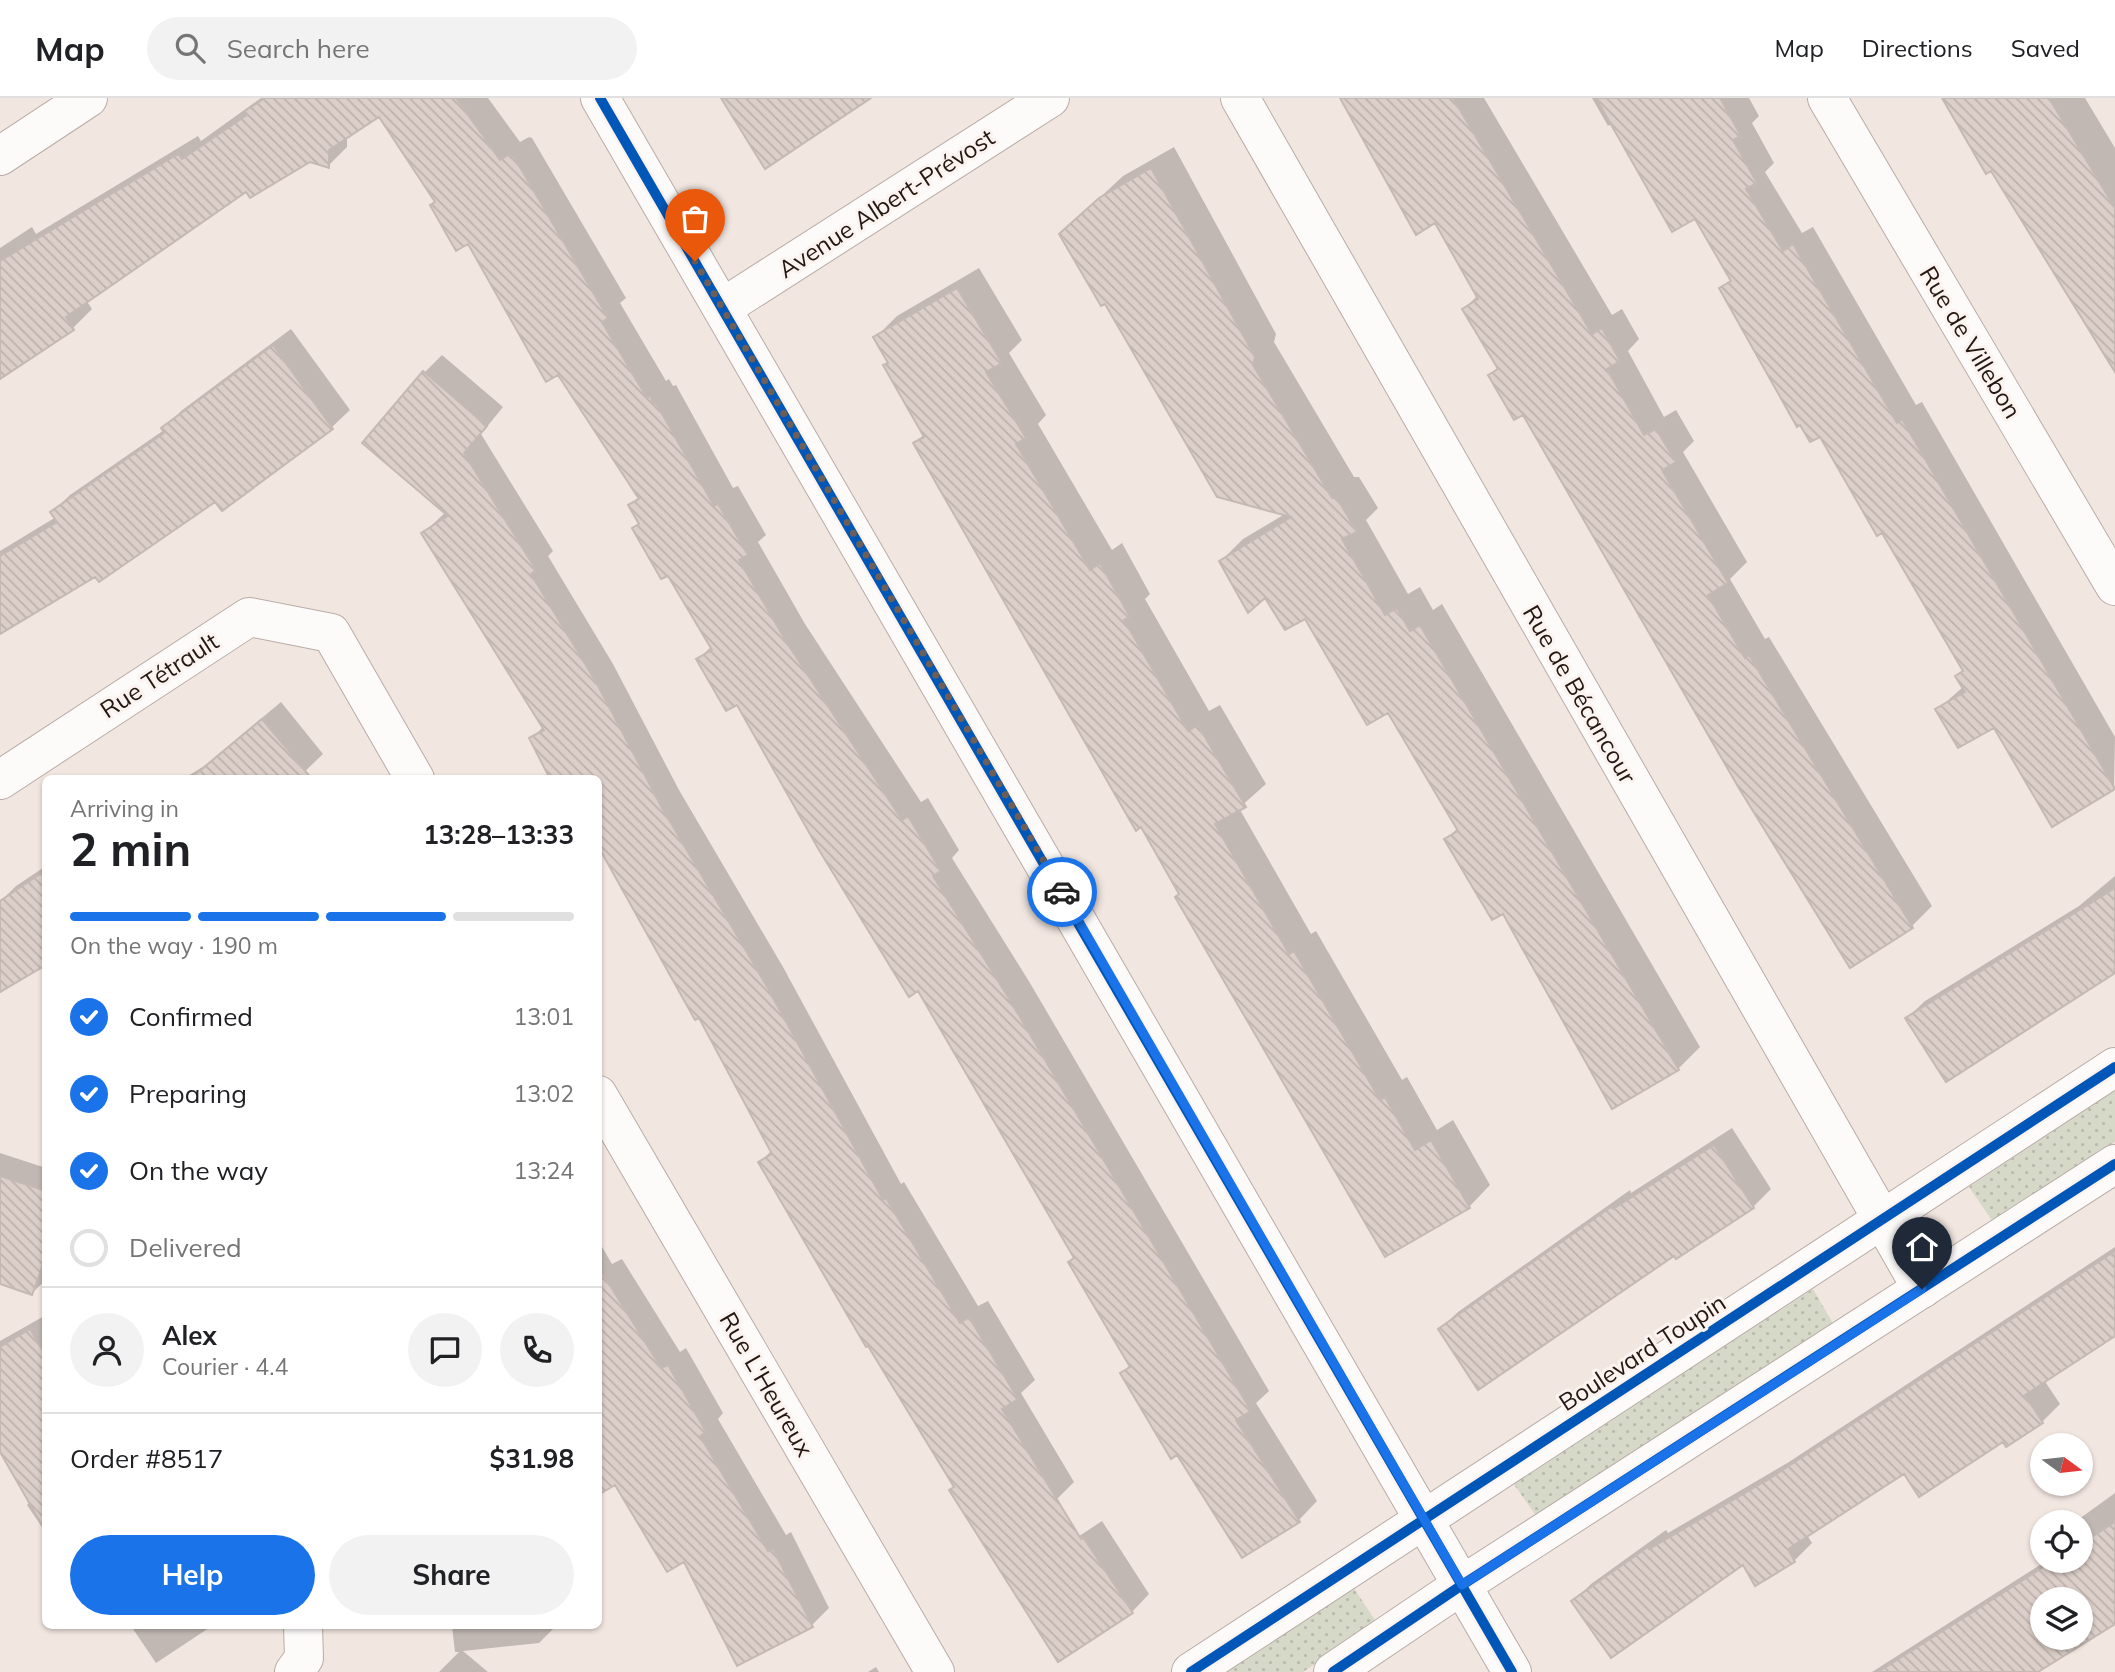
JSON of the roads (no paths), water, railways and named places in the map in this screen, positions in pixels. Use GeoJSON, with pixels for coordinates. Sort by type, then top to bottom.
{"type":"FeatureCollection","features":[{"type":"Feature","properties":{"kind":"street"},"geometry":{"type":"LineString","coordinates":[[0,156],[88,98]]}},
{"type":"Feature","properties":{"kind":"street"},"geometry":{"type":"LineString","coordinates":[[600,98],[1512,1672]]}},
{"type":"Feature","properties":{"kind":"street","name":"Avenue Albert-Prévost"},"geometry":{"type":"LineString","coordinates":[[722,308],[1050,98]]}},
{"type":"Feature","properties":{"kind":"street","name":"Rue de Bécancour"},"geometry":{"type":"LineString","coordinates":[[1240,98],[1922,1289]]}},
{"type":"Feature","properties":{"kind":"street","name":"Rue de Villebon"},"geometry":{"type":"LineString","coordinates":[[1827,98],[2115,586]]}},
{"type":"Feature","properties":{"kind":"street","name":"Rue Tétrault"},"geometry":{"type":"LineString","coordinates":[[0,780],[249,617],[331,633],[413,775]]}},
{"type":"Feature","properties":{"kind":"street","name":"Boulevard Toupin"},"geometry":{"type":"LineString","coordinates":[[1191,1672],[1424,1517],[1882,1223],[2115,1067]]}},
{"type":"Feature","properties":{"kind":"street","name":"Rue L'Heureux"},"geometry":{"type":"LineString","coordinates":[[602,1102],[934,1672]]}},
{"type":"Feature","properties":{"kind":"street"},"geometry":{"type":"LineString","coordinates":[[1333,1672],[1462,1585],[2115,1164]]}},
{"type":"Feature","properties":{"kind":"street"},"geometry":{"type":"LineString","coordinates":[[294,1672],[304,1658],[303,1629]]}}]}
